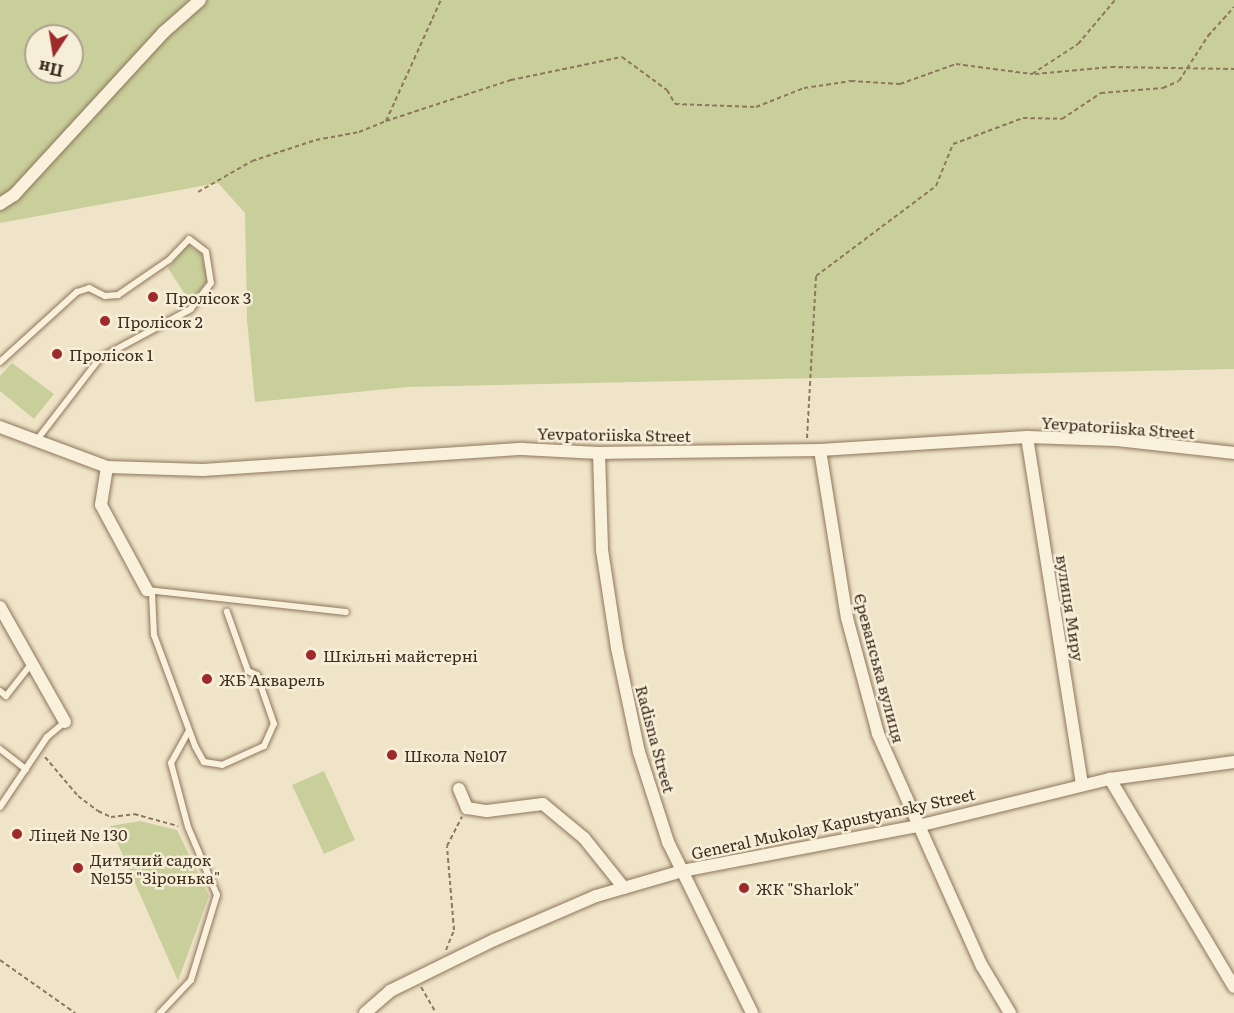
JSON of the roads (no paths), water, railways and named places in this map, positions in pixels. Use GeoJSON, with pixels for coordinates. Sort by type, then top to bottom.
{"type":"FeatureCollection","features":[{"type":"Feature","properties":{"kind":"street"},"geometry":{"type":"LineString","coordinates":[[0,204],[14,195],[164,32],[200,0]]}},
{"type":"Feature","properties":{"kind":"street"},"geometry":{"type":"LineString","coordinates":[[0,418],[5,429]]}},
{"type":"Feature","properties":{"kind":"street","name":"Yevpatoriiska Street"},"geometry":{"type":"LineString","coordinates":[[5,429],[107,467],[203,470],[522,449],[599,453],[819,450],[1027,437],[1118,440],[1234,453]]}},
{"type":"Feature","properties":{"kind":"street","name":"вулиця Миру"},"geometry":{"type":"LineString","coordinates":[[1027,437],[1082,785]]}},
{"type":"Feature","properties":{"kind":"street","name":"Єреванська вулиця"},"geometry":{"type":"LineString","coordinates":[[819,450],[847,618],[878,734],[982,966],[1010,1013]]}},
{"type":"Feature","properties":{"kind":"street","name":"Radisna Street"},"geometry":{"type":"LineString","coordinates":[[599,453],[602,550],[616,648],[639,752],[668,842],[752,1013]]}},
{"type":"Feature","properties":{"kind":"street"},"geometry":{"type":"LineString","coordinates":[[107,467],[101,505],[147,590]]}},
{"type":"Feature","properties":{"kind":"street"},"geometry":{"type":"LineString","coordinates":[[0,607],[65,722]]}},
{"type":"Feature","properties":{"kind":"street","name":"General Mukolay Kapustyansky Street"},"geometry":{"type":"LineString","coordinates":[[365,1013],[390,992],[417,978],[586,900],[682,871],[918,826],[1110,778],[1234,762]]}},
{"type":"Feature","properties":{"kind":"street"},"geometry":{"type":"LineString","coordinates":[[1110,778],[1234,987]]}},
{"type":"Feature","properties":{"kind":"street"},"geometry":{"type":"LineString","coordinates":[[459,789],[467,808],[487,811],[543,804],[584,838],[624,888]]}},
{"type":"Feature","properties":{"kind":"lane"},"geometry":{"type":"LineString","coordinates":[[0,362],[77,292],[89,288],[105,296],[118,295],[170,260],[189,239],[206,252],[211,283],[191,309],[100,358],[36,441]]}},
{"type":"Feature","properties":{"kind":"lane"},"geometry":{"type":"LineString","coordinates":[[147,590],[346,612]]}},
{"type":"Feature","properties":{"kind":"lane"},"geometry":{"type":"LineString","coordinates":[[147,590],[152,593],[154,635],[189,731],[204,762],[222,765],[264,746],[274,724],[257,675],[249,671],[227,612]]}},
{"type":"Feature","properties":{"kind":"lane"},"geometry":{"type":"LineString","coordinates":[[0,691],[6,696],[32,662]]}},
{"type":"Feature","properties":{"kind":"lane"},"geometry":{"type":"LineString","coordinates":[[0,807],[47,737],[65,722]]}},
{"type":"Feature","properties":{"kind":"lane"},"geometry":{"type":"LineString","coordinates":[[160,1013],[191,980],[217,895],[188,827],[171,763],[189,731]]}},
{"type":"Feature","properties":{"kind":"lane"},"geometry":{"type":"LineString","coordinates":[[0,749],[26,769]]}},
{"type":"Feature","properties":{"kind":"place","name":"Пролісок 3"},"geometry":{"type":"Point","coordinates":[153,297]}},
{"type":"Feature","properties":{"kind":"place","name":"Пролісок 2"},"geometry":{"type":"Point","coordinates":[105,321]}},
{"type":"Feature","properties":{"kind":"place","name":"Пролісок 1"},"geometry":{"type":"Point","coordinates":[57,354]}},
{"type":"Feature","properties":{"kind":"place","name":"Шкільні майстерні"},"geometry":{"type":"Point","coordinates":[311,655]}},
{"type":"Feature","properties":{"kind":"place","name":"ЖБ Акварель"},"geometry":{"type":"Point","coordinates":[207,679]}},
{"type":"Feature","properties":{"kind":"place","name":"Школа №107"},"geometry":{"type":"Point","coordinates":[392,755]}},
{"type":"Feature","properties":{"kind":"place","name":"Ліцей № 130"},"geometry":{"type":"Point","coordinates":[17,834]}},
{"type":"Feature","properties":{"kind":"place","name":"Дитячий садок №155 \"Зіронька\""},"geometry":{"type":"Point","coordinates":[78,868]}},
{"type":"Feature","properties":{"kind":"place","name":"ЖК \"Sharlok\""},"geometry":{"type":"Point","coordinates":[744,888]}}]}
